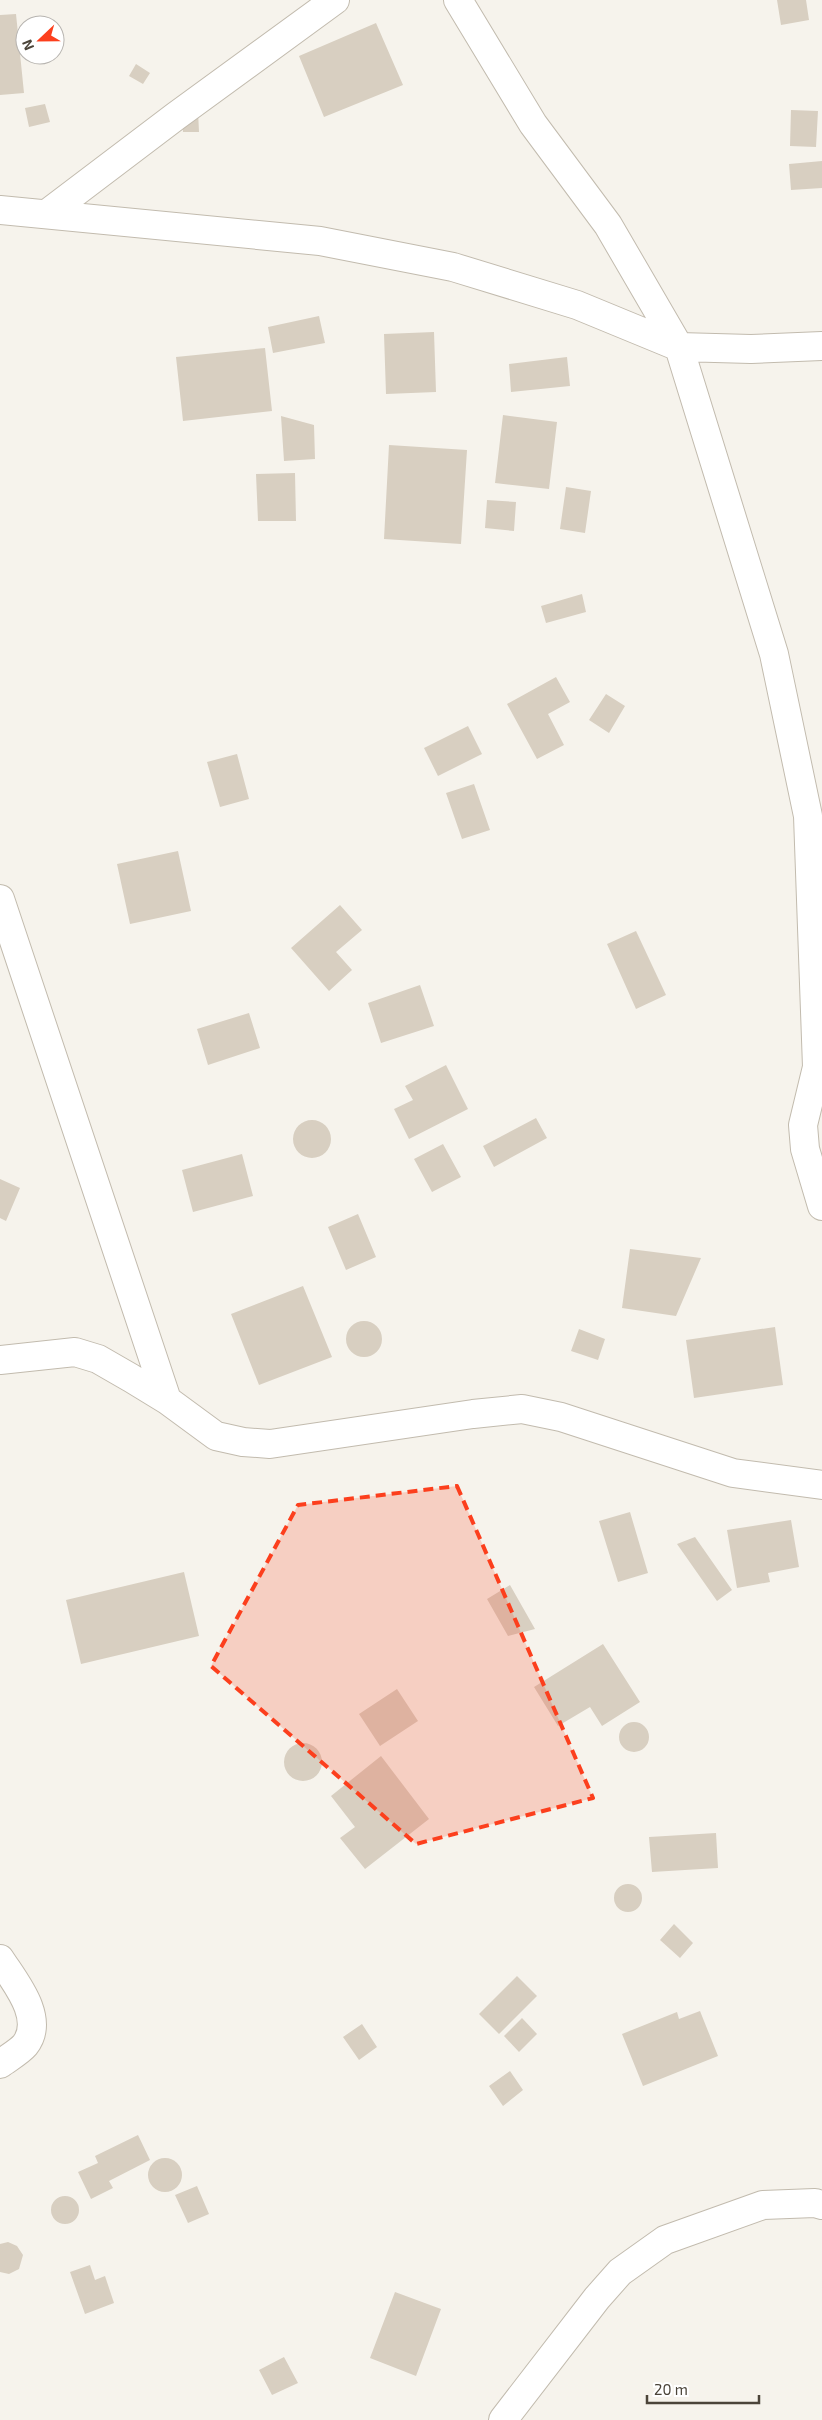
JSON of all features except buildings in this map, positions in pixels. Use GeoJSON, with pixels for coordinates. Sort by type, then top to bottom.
{"type":"FeatureCollection","features":[{"type":"Feature","properties":{"kind":"street"},"geometry":{"type":"LineString","coordinates":[[48,213],[176,116],[335,0]]}},
{"type":"Feature","properties":{"kind":"street"},"geometry":{"type":"LineString","coordinates":[[458,0],[533,124],[608,225],[679,347],[774,654],[808,816],[817,1067],[803,1126],[805,1149],[822,1206]]}},
{"type":"Feature","properties":{"kind":"street"},"geometry":{"type":"LineString","coordinates":[[0,210],[48,213],[320,241],[453,267],[577,306],[679,347],[752,349],[822,346]]}},
{"type":"Feature","properties":{"kind":"street"},"geometry":{"type":"LineString","coordinates":[[0,899],[167,1400]]}},
{"type":"Feature","properties":{"kind":"street"},"geometry":{"type":"LineString","coordinates":[[0,1360],[75,1352],[98,1359],[167,1400],[216,1436],[243,1442],[270,1444],[473,1414],[522,1409],[561,1417],[733,1474],[822,1485]]}},
{"type":"Feature","properties":{"kind":"street"},"geometry":{"type":"LineString","coordinates":[[0,1959],[28,2005],[32,2026],[26,2044],[0,2064]]}},
{"type":"Feature","properties":{"kind":"street"},"geometry":{"type":"LineString","coordinates":[[503,2420],[597,2298],[620,2272],[665,2240],[763,2205],[815,2203],[822,2205]]}},
{"type":"Feature","properties":{"kind":"highlighted area"},"geometry":{"type":"Polygon","coordinates":[[[457,1486],[593,1798],[416,1844],[211,1666],[298,1505],[457,1486]]]}}]}
